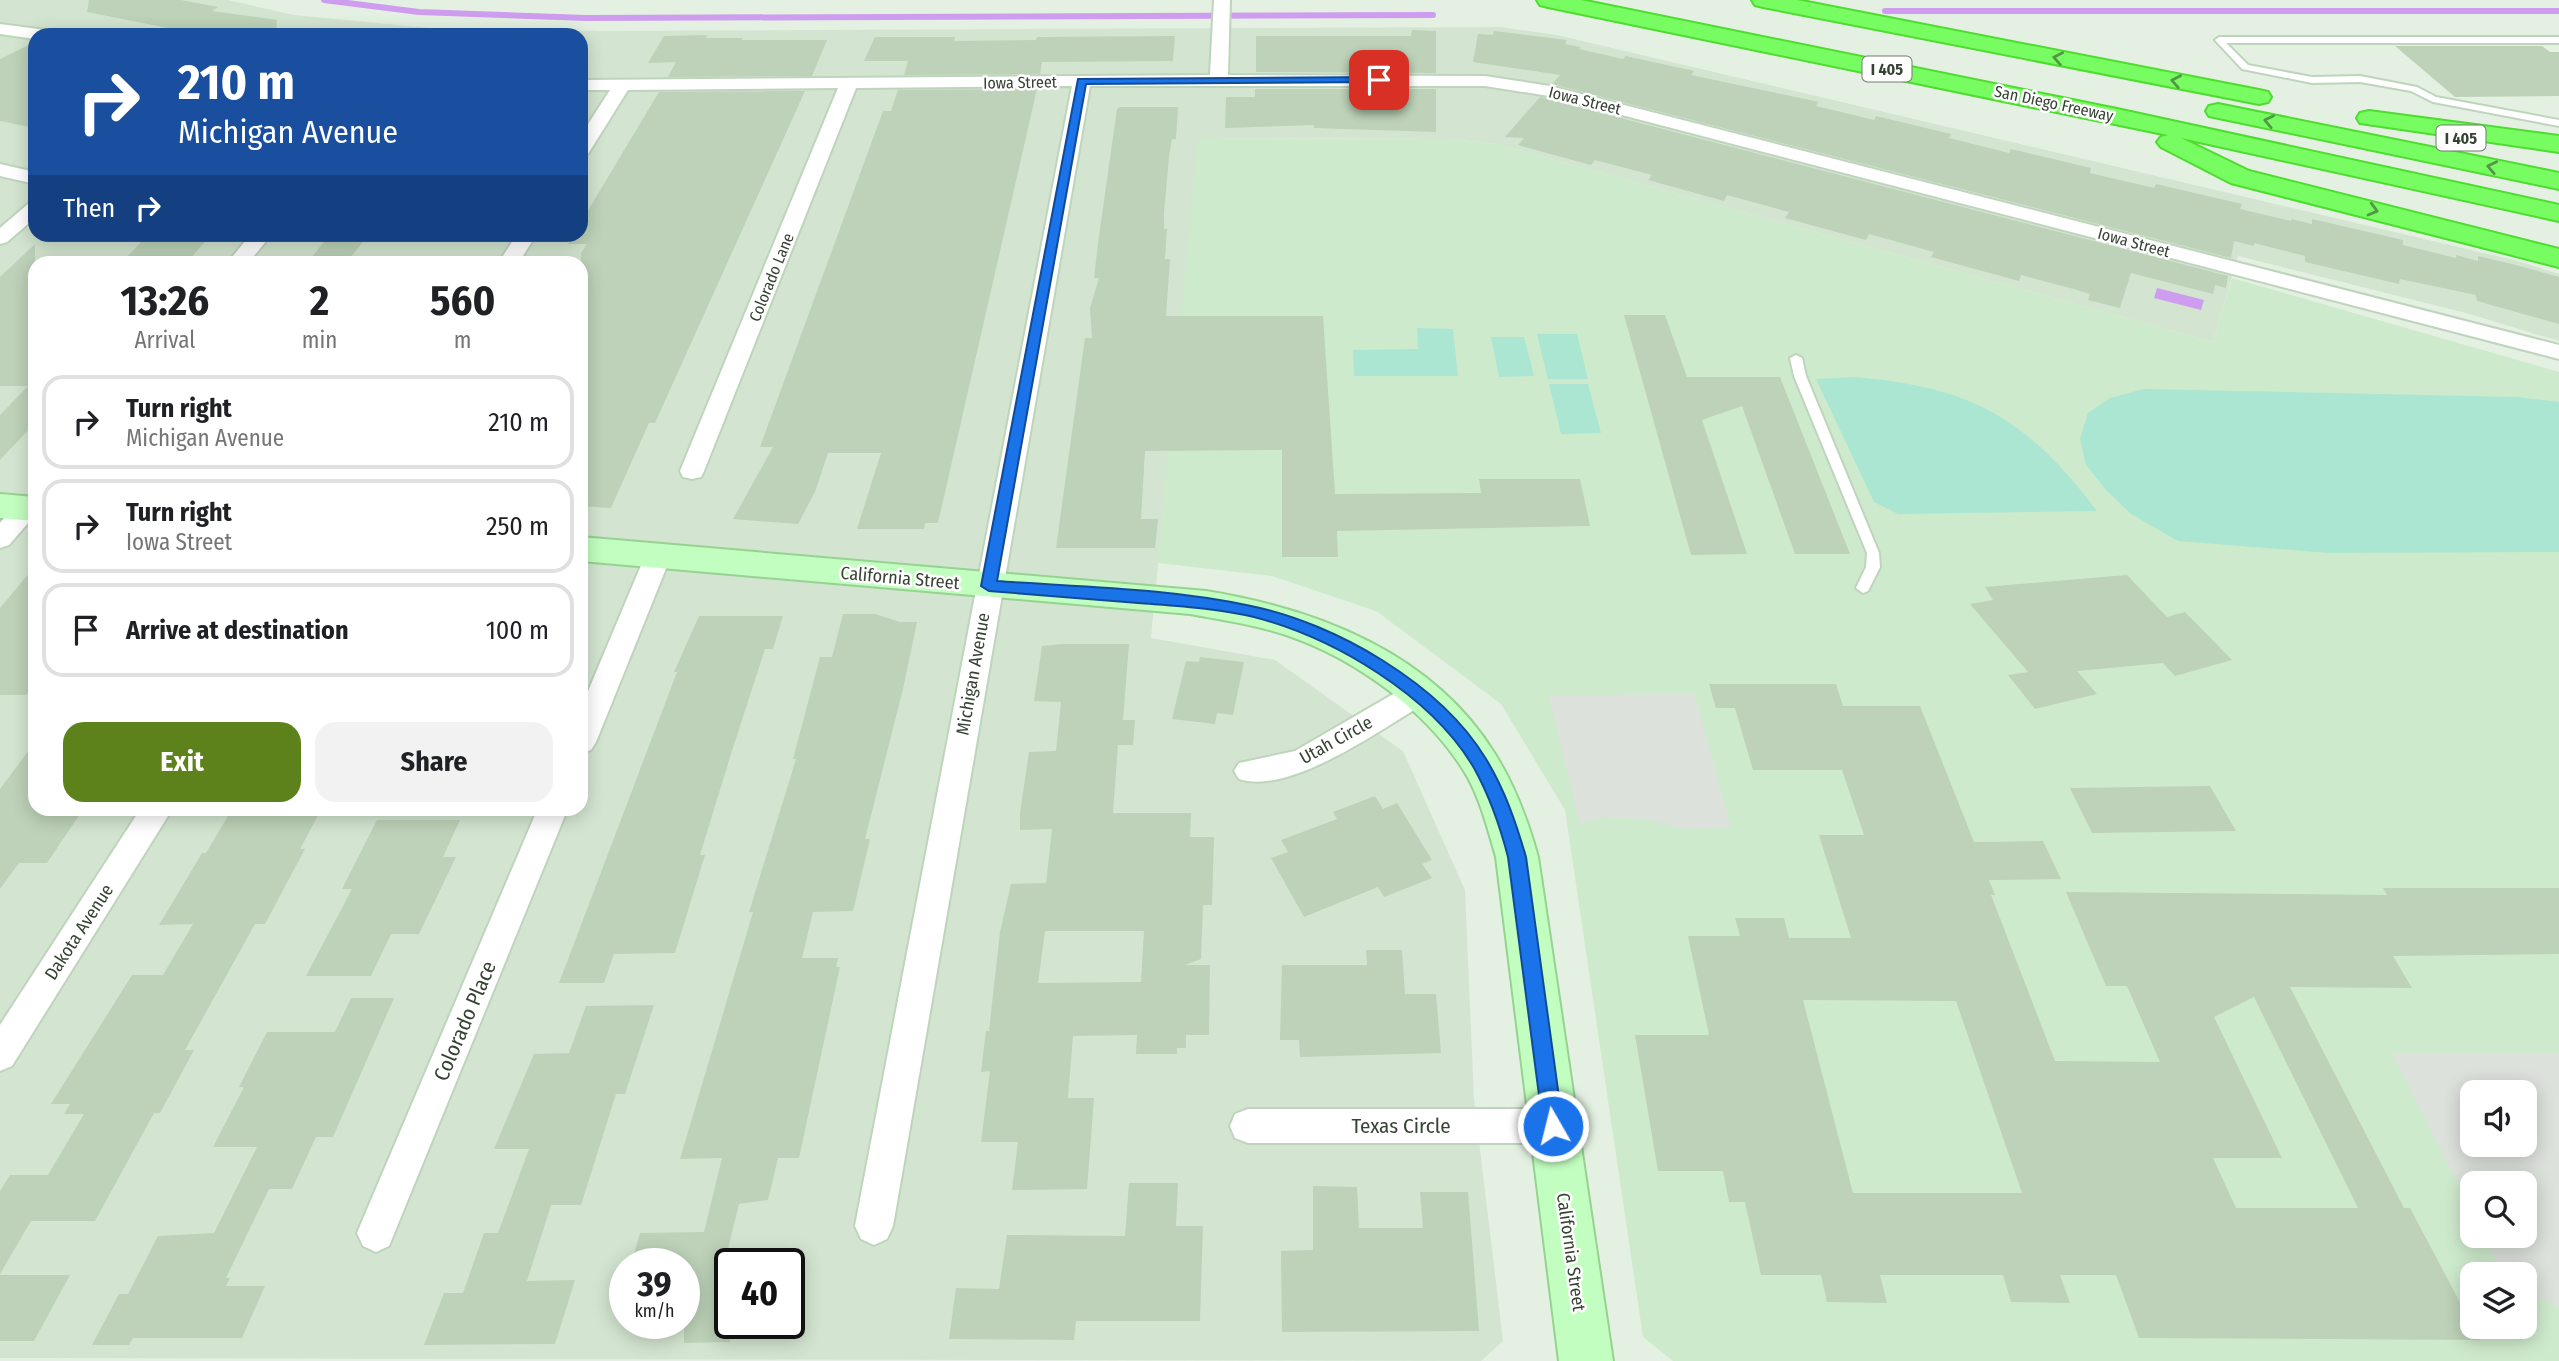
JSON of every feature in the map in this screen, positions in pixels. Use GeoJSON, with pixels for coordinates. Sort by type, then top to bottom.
{"type":"FeatureCollection","features":[{"type":"Feature","properties":{"kind":"highway","name":"San Diego Freeway"},"geometry":{"type":"LineString","coordinates":[[1548,0],[2117,116],[2559,213]]}},
{"type":"Feature","properties":{"kind":"highway"},"geometry":{"type":"LineString","coordinates":[[1601,0],[2559,202]]}},
{"type":"Feature","properties":{"kind":"highway"},"geometry":{"type":"LineString","coordinates":[[1754,6],[2559,181]]}},
{"type":"Feature","properties":{"kind":"highway","name":"I 405"},"geometry":{"type":"LineString","coordinates":[[1754,6],[2363,117],[2559,159]]}},
{"type":"Feature","properties":{"kind":"highway"},"geometry":{"type":"LineString","coordinates":[[2117,116],[2240,177],[2559,258]]}},
{"type":"Feature","properties":{"kind":"highway"},"geometry":{"type":"LineString","coordinates":[[2363,117],[2559,144]]}},
{"type":"Feature","properties":{"kind":"street"},"geometry":{"type":"LineString","coordinates":[[1219,80],[1222,0]]}},
{"type":"Feature","properties":{"kind":"street"},"geometry":{"type":"LineString","coordinates":[[3,31],[28,33]]}},
{"type":"Feature","properties":{"kind":"street","name":"Iowa Street"},"geometry":{"type":"LineString","coordinates":[[588,85],[1219,80],[1485,81],[1550,91],[2559,352]]}},
{"type":"Feature","properties":{"kind":"street","name":"Michigan Avenue"},"geometry":{"type":"LineString","coordinates":[[874,1226],[1082,81]]}},
{"type":"Feature","properties":{"kind":"street","name":"Colorado Lane"},"geometry":{"type":"LineString","coordinates":[[692,471],[849,83]]}},
{"type":"Feature","properties":{"kind":"street"},"geometry":{"type":"LineString","coordinates":[[588,138],[622,85]]}},
{"type":"Feature","properties":{"kind":"street"},"geometry":{"type":"LineString","coordinates":[[0,170],[28,176]]}},
{"type":"Feature","properties":{"kind":"street"},"geometry":{"type":"LineString","coordinates":[[0,238],[28,214]]}},
{"type":"Feature","properties":{"kind":"street"},"geometry":{"type":"LineString","coordinates":[[243,256],[255,242]]}},
{"type":"Feature","properties":{"kind":"street"},"geometry":{"type":"LineString","coordinates":[[0,540],[21,508]]}},
{"type":"Feature","properties":{"kind":"street","name":"California Street"},"geometry":{"type":"LineString","coordinates":[[588,550],[989,586],[1190,601],[1252,611],[1324,634],[1373,662],[1417,694],[1450,726],[1479,762],[1506,814],[1517,857],[1586,1361]]}},
{"type":"Feature","properties":{"kind":"street"},"geometry":{"type":"LineString","coordinates":[[588,725],[658,556]]}},
{"type":"Feature","properties":{"kind":"street","name":"Utah Circle"},"geometry":{"type":"LineString","coordinates":[[1249,771],[1301,762],[1417,694]]}},
{"type":"Feature","properties":{"kind":"street","name":"Dakota Avenue"},"geometry":{"type":"LineString","coordinates":[[0,1055],[153,816]]}},
{"type":"Feature","properties":{"kind":"street","name":"Colorado Place"},"geometry":{"type":"LineString","coordinates":[[376,1233],[550,816]]}},
{"type":"Feature","properties":{"kind":"street","name":"Texas Circle"},"geometry":{"type":"LineString","coordinates":[[1248,1126],[1553,1126]]}},
{"type":"Feature","properties":{"kind":"lane"},"geometry":{"type":"LineString","coordinates":[[2559,40],[2219,40],[2245,67],[2312,79],[2360,79],[2414,89],[2433,99],[2559,123]]}},
{"type":"Feature","properties":{"kind":"lane"},"geometry":{"type":"LineString","coordinates":[[1796,358],[1800,376],[1873,553],[1874,567],[1863,588]]}},
{"type":"Feature","properties":{"kind":"shaded area"},"geometry":{"type":"Polygon","coordinates":[[[0,0],[228,0],[294,15],[430,28],[28,28],[28,242],[588,242],[588,31],[1500,27],[1557,35],[2518,261],[2559,274],[2559,341],[2466,313],[2238,256],[2213,342],[1497,144],[1451,139],[1199,138],[1151,638],[1275,660],[1403,751],[1465,890],[1474,1099],[1503,1341],[1481,1361],[0,1358],[0,0]]]}},
{"type":"Feature","properties":{"kind":"shaded area"},"geometry":{"type":"Polygon","coordinates":[[[1198,138],[1451,139],[1497,144],[2213,342],[2232,278],[2559,372],[2559,1361],[1673,1361],[1643,1337],[1565,810],[1501,704],[1376,611],[1272,576],[1158,563],[1198,138]]]}},
{"type":"Feature","properties":{"kind":"shaded area"},"geometry":{"type":"Polygon","coordinates":[[[2157,288],[2204,300],[2201,310],[2154,298],[2157,288]]]}},
{"type":"Feature","properties":{"kind":"shaded area"},"geometry":{"type":"Polygon","coordinates":[[[1417,328],[1453,329],[1458,376],[1354,376],[1353,350],[1418,349],[1417,328]]]}},
{"type":"Feature","properties":{"kind":"shaded area"},"geometry":{"type":"Polygon","coordinates":[[[1537,334],[1577,334],[1588,379],[1548,379],[1537,334]]]}},
{"type":"Feature","properties":{"kind":"shaded area"},"geometry":{"type":"Polygon","coordinates":[[[1491,337],[1524,337],[1534,376],[1499,377],[1491,337]]]}},
{"type":"Feature","properties":{"kind":"shaded area"},"geometry":{"type":"Polygon","coordinates":[[[1852,377],[1893,381],[1930,389],[1963,399],[1992,412],[2045,452],[2097,511],[1898,514],[1874,502],[1816,379],[1852,377]]]}},
{"type":"Feature","properties":{"kind":"shaded area"},"geometry":{"type":"Polygon","coordinates":[[[1549,384],[1588,384],[1601,433],[1561,434],[1549,384]]]}},
{"type":"Feature","properties":{"kind":"shaded area"},"geometry":{"type":"Polygon","coordinates":[[[2144,389],[2517,397],[2559,402],[2559,552],[2329,553],[2178,541],[2131,514],[2107,491],[2086,465],[2080,439],[2088,413],[2110,398],[2144,389]]]}},
{"type":"Feature","properties":{"kind":"shaded area"},"geometry":{"type":"Polygon","coordinates":[[[1694,693],[1731,828],[1683,829],[1650,820],[1600,817],[1580,824],[1549,696],[1694,693]]]}},
{"type":"Feature","properties":{"kind":"shaded area"},"geometry":{"type":"Polygon","coordinates":[[[2559,1053],[2559,1308],[2537,1296],[2537,1262],[2497,1262],[2490,1248],[2537,1248],[2537,1171],[2460,1171],[2460,1187],[2393,1054],[2559,1053]]]}},
{"type":"Feature","properties":{"kind":"building"},"geometry":{"type":"Polygon","coordinates":[[[89,0],[181,0],[218,7],[212,11],[277,20],[276,28],[168,28],[87,12],[89,0]]]}},
{"type":"Feature","properties":{"kind":"building"},"geometry":{"type":"Polygon","coordinates":[[[1412,30],[1436,31],[1436,73],[1256,72],[1256,36],[1411,36],[1412,30]]]}},
{"type":"Feature","properties":{"kind":"building"},"geometry":{"type":"Polygon","coordinates":[[[1494,31],[1567,40],[1565,44],[1581,47],[1579,49],[1694,71],[1691,75],[1819,102],[1816,106],[1874,120],[1876,116],[1951,134],[1949,138],[2009,153],[2011,149],[2091,168],[2090,173],[2154,188],[2156,184],[2242,204],[2240,209],[2312,224],[2312,219],[2403,240],[2403,245],[2456,258],[2456,255],[2478,261],[2478,256],[2516,265],[2559,277],[2559,324],[2477,301],[2476,295],[2400,279],[2399,284],[2305,262],[2305,256],[2254,243],[2254,246],[2234,241],[2231,258],[1552,84],[1560,75],[1473,62],[1478,34],[1493,35],[1494,31]]]}},
{"type":"Feature","properties":{"kind":"building"},"geometry":{"type":"Polygon","coordinates":[[[707,35],[706,38],[743,38],[741,40],[827,40],[812,76],[668,77],[676,62],[648,63],[664,36],[707,35]]]}},
{"type":"Feature","properties":{"kind":"building"},"geometry":{"type":"Polygon","coordinates":[[[1175,36],[1173,61],[1042,62],[1040,74],[904,75],[908,61],[864,61],[875,37],[955,37],[954,41],[1036,40],[1037,37],[1175,36]]]}},
{"type":"Feature","properties":{"kind":"building"},"geometry":{"type":"Polygon","coordinates":[[[28,45],[28,127],[0,121],[0,59],[28,45]]]}},
{"type":"Feature","properties":{"kind":"building"},"geometry":{"type":"Polygon","coordinates":[[[2395,46],[2542,46],[2550,52],[2559,52],[2559,96],[2455,97],[2395,46]]]}},
{"type":"Feature","properties":{"kind":"building"},"geometry":{"type":"Polygon","coordinates":[[[1037,89],[938,523],[925,523],[924,529],[857,529],[881,453],[828,453],[815,492],[798,524],[733,519],[773,447],[760,447],[883,111],[891,111],[898,90],[1037,89]]]}},
{"type":"Feature","properties":{"kind":"building"},"geometry":{"type":"Polygon","coordinates":[[[1255,89],[1436,89],[1436,132],[1314,128],[1314,125],[1225,128],[1226,97],[1255,97],[1255,89]]]}},
{"type":"Feature","properties":{"kind":"building"},"geometry":{"type":"Polygon","coordinates":[[[805,91],[655,423],[649,423],[611,508],[588,506],[588,256],[581,256],[587,244],[568,244],[588,242],[588,210],[659,92],[805,91]]]}},
{"type":"Feature","properties":{"kind":"building"},"geometry":{"type":"Polygon","coordinates":[[[1540,97],[2228,276],[2226,288],[2215,285],[2213,294],[2131,273],[2120,308],[2088,300],[2090,294],[2070,288],[2021,275],[2019,281],[1931,257],[1934,252],[1869,234],[1866,240],[1785,218],[1789,212],[1727,195],[1724,201],[1648,180],[1652,175],[1595,160],[1591,165],[1518,145],[1524,138],[1505,137],[1540,97]]]}},
{"type":"Feature","properties":{"kind":"building"},"geometry":{"type":"Polygon","coordinates":[[[1178,107],[1176,139],[1172,139],[1169,157],[1164,213],[1164,229],[1167,229],[1165,259],[1170,259],[1166,316],[1323,316],[1335,494],[1481,493],[1479,479],[1580,479],[1590,526],[1337,531],[1338,557],[1282,557],[1282,450],[1145,451],[1141,519],[1158,519],[1155,548],[1056,548],[1085,338],[1092,338],[1090,308],[1099,278],[1094,278],[1098,243],[1117,109],[1178,107]]]}},
{"type":"Feature","properties":{"kind":"building"},"geometry":{"type":"Polygon","coordinates":[[[141,242],[205,242],[192,256],[128,256],[141,242]]]}},
{"type":"Feature","properties":{"kind":"building"},"geometry":{"type":"Polygon","coordinates":[[[324,242],[363,242],[352,256],[313,256],[324,242]]]}},
{"type":"Feature","properties":{"kind":"building"},"geometry":{"type":"Polygon","coordinates":[[[35,244],[35,256],[28,256],[28,386],[0,386],[0,277],[35,244]]]}},
{"type":"Feature","properties":{"kind":"building"},"geometry":{"type":"Polygon","coordinates":[[[1624,315],[1665,315],[1687,377],[1780,377],[1850,554],[1795,554],[1742,406],[1702,420],[1747,554],[1691,555],[1624,315]]]}},
{"type":"Feature","properties":{"kind":"building"},"geometry":{"type":"Polygon","coordinates":[[[28,386],[28,430],[0,460],[0,415],[28,386]]]}},
{"type":"Feature","properties":{"kind":"building"},"geometry":{"type":"Polygon","coordinates":[[[28,574],[26,695],[0,695],[0,608],[28,574]]]}},
{"type":"Feature","properties":{"kind":"building"},"geometry":{"type":"Polygon","coordinates":[[[2127,575],[2167,617],[2185,612],[2232,660],[2175,676],[2163,663],[2077,671],[2097,694],[2035,709],[2008,675],[2028,672],[1970,604],[1993,600],[1985,587],[2127,575]]]}},
{"type":"Feature","properties":{"kind":"building"},"geometry":{"type":"Polygon","coordinates":[[[843,614],[875,614],[900,622],[917,622],[865,839],[870,839],[853,911],[813,912],[802,958],[838,958],[836,967],[840,967],[799,1158],[778,1158],[768,1200],[739,1204],[728,1248],[714,1248],[714,1339],[730,1339],[730,1342],[684,1343],[684,1339],[700,1339],[700,1248],[636,1248],[640,1233],[704,1232],[722,1158],[680,1159],[753,912],[749,912],[796,759],[793,759],[820,657],[832,657],[843,614]]]}},
{"type":"Feature","properties":{"kind":"building"},"geometry":{"type":"Polygon","coordinates":[[[699,616],[783,616],[773,649],[765,649],[731,754],[700,855],[705,855],[675,953],[614,954],[604,983],[559,983],[677,672],[674,672],[699,616]]]}},
{"type":"Feature","properties":{"kind":"building"},"geometry":{"type":"Polygon","coordinates":[[[1129,644],[1123,720],[1135,720],[1133,745],[1118,745],[1113,813],[1191,813],[1190,837],[1214,837],[1212,905],[1203,905],[1201,959],[1185,965],[1210,965],[1209,1035],[1186,1035],[1186,1048],[1177,1048],[1177,1054],[1136,1054],[1137,1035],[1073,1036],[1068,1098],[1094,1098],[1087,1189],[1012,1190],[1018,1142],[981,1142],[990,1071],[981,1072],[986,1031],[989,1031],[1000,932],[1011,884],[1046,883],[1052,829],[1020,830],[1029,752],[1056,751],[1061,702],[1034,701],[1042,646],[1129,644]],[[1045,931],[1038,983],[1141,982],[1144,931],[1045,931]]]}},
{"type":"Feature","properties":{"kind":"building"},"geometry":{"type":"Polygon","coordinates":[[[1200,657],[1244,662],[1233,715],[1217,713],[1215,724],[1172,719],[1186,661],[1199,662],[1200,657]]]}},
{"type":"Feature","properties":{"kind":"building"},"geometry":{"type":"Polygon","coordinates":[[[1709,684],[1836,684],[1843,706],[1920,706],[1974,842],[2043,841],[2061,879],[1989,880],[1995,895],[1991,895],[2055,1061],[2160,1062],[2127,986],[2106,986],[2066,892],[2387,895],[2383,888],[2559,888],[2559,954],[2393,956],[2412,988],[2290,987],[2404,1208],[2410,1208],[2460,1302],[2460,1339],[2480,1340],[2139,1338],[2116,1275],[2060,1275],[2070,1303],[2011,1302],[2003,1275],[1880,1275],[1887,1303],[1827,1302],[1821,1275],[1761,1275],[1745,1202],[1729,1202],[1723,1171],[1658,1171],[1635,1035],[1709,1035],[1688,936],[1740,936],[1735,918],[1784,918],[1789,938],[1851,938],[1819,835],[1864,835],[1842,770],[1753,770],[1735,708],[1716,708],[1709,684]],[[2254,997],[2214,1017],[2282,1158],[2213,1158],[2236,1208],[2358,1208],[2254,997]],[[1803,1000],[1853,1193],[2022,1193],[1956,1001],[1803,1000]]]}},
{"type":"Feature","properties":{"kind":"building"},"geometry":{"type":"Polygon","coordinates":[[[28,751],[28,816],[79,816],[47,863],[19,863],[0,889],[0,789],[28,751]]]}},
{"type":"Feature","properties":{"kind":"building"},"geometry":{"type":"Polygon","coordinates":[[[2210,786],[2236,831],[2092,833],[2070,788],[2210,786]]]}},
{"type":"Feature","properties":{"kind":"building"},"geometry":{"type":"Polygon","coordinates":[[[1375,796],[1383,809],[1397,803],[1432,860],[1422,864],[1432,878],[1384,897],[1378,887],[1304,917],[1271,858],[1288,852],[1281,840],[1337,819],[1333,812],[1375,796]]]}},
{"type":"Feature","properties":{"kind":"building"},"geometry":{"type":"Polygon","coordinates":[[[228,816],[318,816],[300,849],[305,849],[265,924],[255,924],[185,1050],[194,1050],[160,1113],[154,1113],[95,1221],[31,1221],[0,1274],[0,1191],[10,1175],[48,1175],[84,1114],[64,1114],[70,1104],[51,1104],[132,975],[163,975],[193,924],[159,925],[202,853],[206,853],[228,816]]]}},
{"type":"Feature","properties":{"kind":"building"},"geometry":{"type":"Polygon","coordinates":[[[377,820],[460,820],[443,857],[456,857],[419,934],[391,934],[371,976],[306,976],[352,889],[342,889],[377,820]]]}},
{"type":"Feature","properties":{"kind":"building"},"geometry":{"type":"Polygon","coordinates":[[[1366,950],[1402,950],[1405,994],[1436,994],[1441,1053],[1300,1057],[1299,1040],[1280,1040],[1282,965],[1367,965],[1366,950]]]}},
{"type":"Feature","properties":{"kind":"building"},"geometry":{"type":"Polygon","coordinates":[[[351,998],[394,998],[333,1137],[316,1137],[292,1189],[269,1189],[226,1278],[230,1278],[226,1286],[265,1286],[242,1338],[133,1338],[129,1345],[92,1345],[119,1294],[128,1294],[158,1236],[214,1233],[257,1147],[213,1147],[244,1087],[239,1087],[267,1032],[335,1032],[351,998]]]}},
{"type":"Feature","properties":{"kind":"building"},"geometry":{"type":"Polygon","coordinates":[[[654,1005],[625,1094],[616,1094],[581,1205],[551,1205],[527,1281],[575,1280],[555,1344],[424,1345],[444,1293],[463,1293],[484,1233],[498,1233],[529,1149],[494,1149],[534,1054],[569,1053],[586,1006],[654,1005]]]}},
{"type":"Feature","properties":{"kind":"building"},"geometry":{"type":"Polygon","coordinates":[[[1129,1183],[1178,1183],[1176,1226],[1203,1226],[1200,1321],[1076,1321],[1074,1340],[949,1339],[956,1288],[999,1289],[1007,1235],[1125,1236],[1129,1183]]]}},
{"type":"Feature","properties":{"kind":"building"},"geometry":{"type":"Polygon","coordinates":[[[1313,1186],[1357,1187],[1359,1228],[1423,1228],[1420,1192],[1468,1192],[1479,1331],[1282,1332],[1281,1251],[1313,1250],[1313,1186]]]}},
{"type":"Feature","properties":{"kind":"building"},"geometry":{"type":"Polygon","coordinates":[[[0,1275],[70,1275],[34,1341],[0,1341],[0,1275]]]}},
{"type":"Feature","properties":{"kind":"waterway"},"geometry":{"type":"LineString","coordinates":[[324,0],[419,12],[587,18],[1433,15]]}},
{"type":"Feature","properties":{"kind":"waterway"},"geometry":{"type":"LineString","coordinates":[[1885,11],[2559,11]]}},
{"type":"Feature","properties":{"kind":"route"},"geometry":{"type":"LineString","coordinates":[[1379,80],[1082,81],[989,586],[1190,601],[1252,611],[1324,634],[1373,662],[1417,694],[1450,726],[1479,762],[1506,814],[1517,857],[1553,1126]]}}]}
